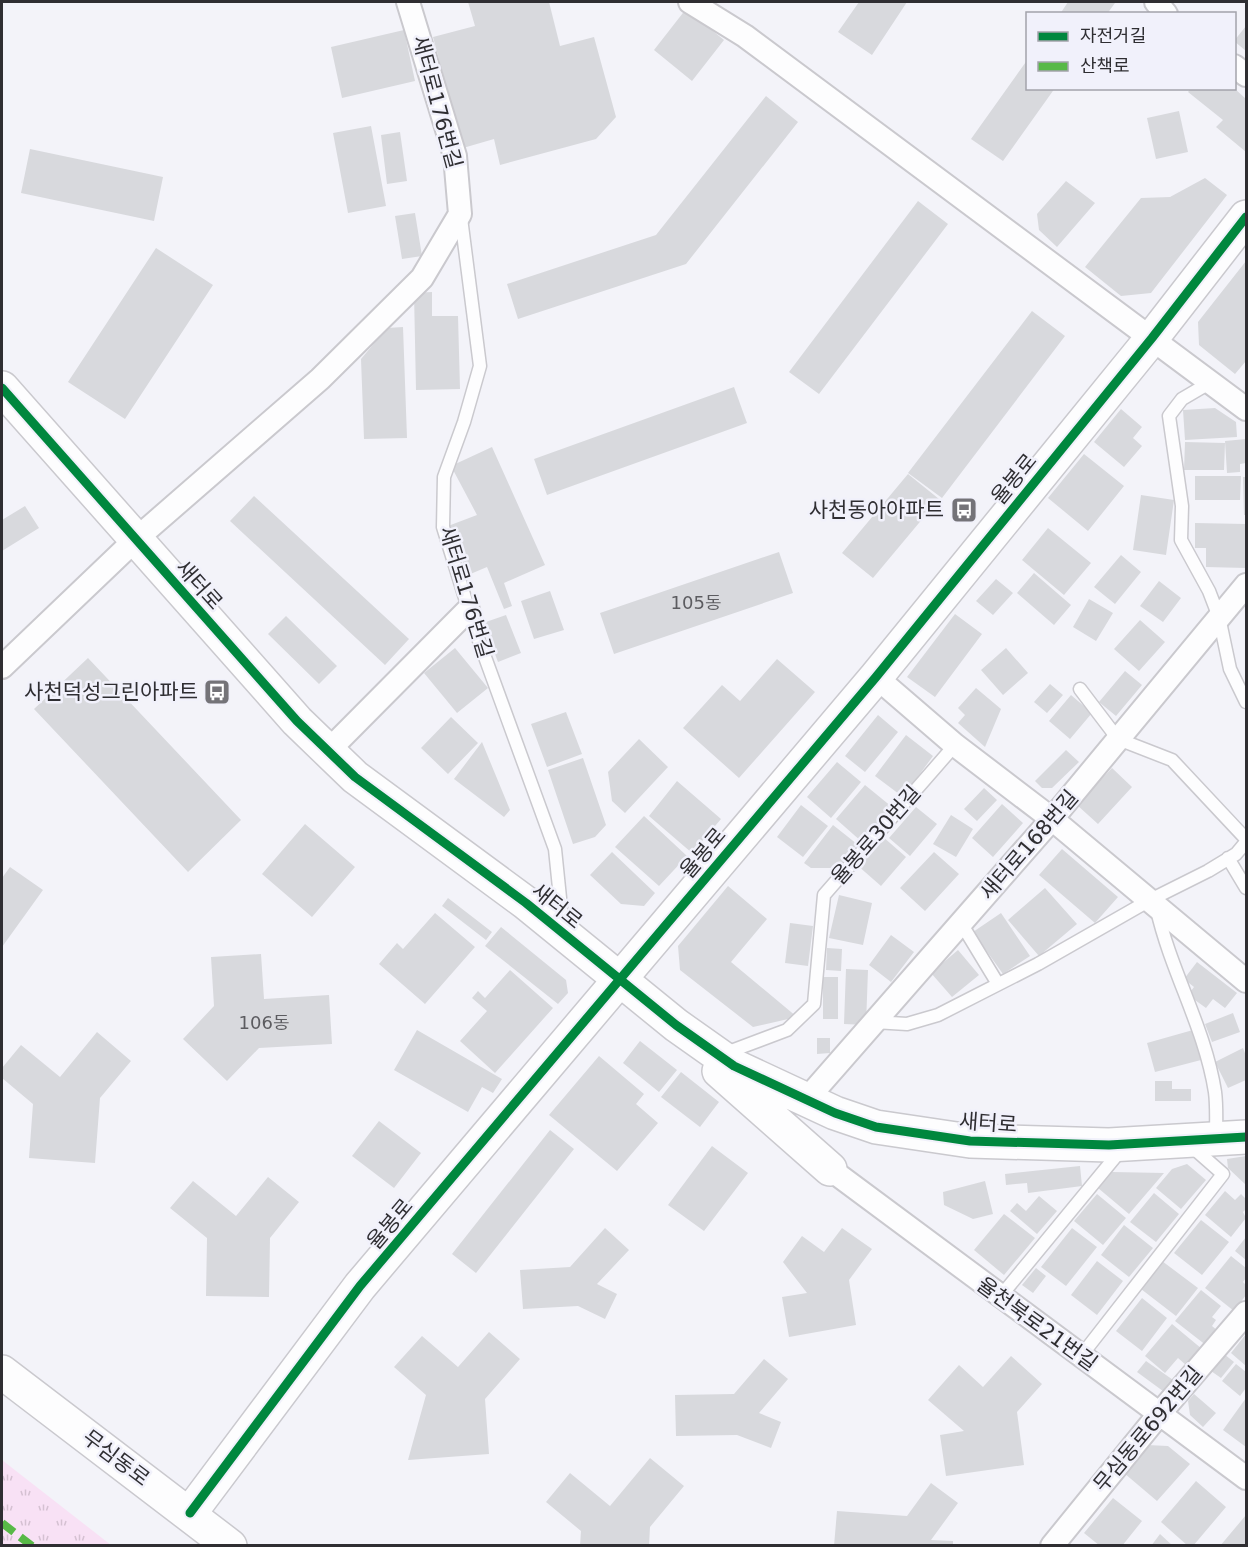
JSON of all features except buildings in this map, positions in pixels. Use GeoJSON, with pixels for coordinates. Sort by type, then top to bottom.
{"type":"FeatureCollection","features":[{"type":"Feature","properties":{"kind":"street","name":"새터로176번길"},"geometry":{"type":"LineString","coordinates":[[408,2],[455,156],[460,214]]}},
{"type":"Feature","properties":{"kind":"street"},"geometry":{"type":"LineString","coordinates":[[690,2],[745,36],[1246,409]]}},
{"type":"Feature","properties":{"kind":"street"},"geometry":{"type":"LineString","coordinates":[[2,667],[135,540],[320,379],[422,278],[460,214]]}},
{"type":"Feature","properties":{"kind":"street","name":"율봉로"},"geometry":{"type":"LineString","coordinates":[[190,1513],[360,1286],[876,677],[1152,338],[1246,217]]}},
{"type":"Feature","properties":{"kind":"street","name":"새터로"},"geometry":{"type":"LineString","coordinates":[[2,388],[297,721],[355,777],[564,934],[651,1005],[734,1066],[862,1123],[970,1141],[1046,1145],[1126,1144],[1216,1139]]}},
{"type":"Feature","properties":{"kind":"street","name":"새터로168번길"},"geometry":{"type":"LineString","coordinates":[[806,1100],[1052,819],[1246,585]]}},
{"type":"Feature","properties":{"kind":"street"},"geometry":{"type":"LineString","coordinates":[[328,751],[468,610]]}},
{"type":"Feature","properties":{"kind":"street"},"geometry":{"type":"LineString","coordinates":[[876,677],[955,746],[1052,819],[1246,981]]}},
{"type":"Feature","properties":{"kind":"street"},"geometry":{"type":"LineString","coordinates":[[651,1005],[728,1079],[830,1169]]}},
{"type":"Feature","properties":{"kind":"street"},"geometry":{"type":"LineString","coordinates":[[830,1169],[822,1154],[821,1146],[825,1136],[831,1129],[862,1123]]}},
{"type":"Feature","properties":{"kind":"street","name":"율천북로21번길"},"geometry":{"type":"LineString","coordinates":[[830,1169],[1246,1478]]}},
{"type":"Feature","properties":{"kind":"street","name":"무심동로692번길"},"geometry":{"type":"LineString","coordinates":[[1052,1545],[1160,1413],[1246,1313]]}},
{"type":"Feature","properties":{"kind":"street","name":"무심동로"},"geometry":{"type":"LineString","coordinates":[[2,1372],[230,1545]]}},
{"type":"Feature","properties":{"kind":"lane","name":"새터로176번길"},"geometry":{"type":"LineString","coordinates":[[460,214],[480,366],[464,422],[444,477],[443,527],[468,610],[555,849],[564,934]]}},
{"type":"Feature","properties":{"kind":"lane"},"geometry":{"type":"LineString","coordinates":[[1211,382],[1182,399],[1169,416],[1182,506],[1181,540],[1209,591],[1219,618],[1230,669],[1246,702]]}},
{"type":"Feature","properties":{"kind":"lane"},"geometry":{"type":"LineString","coordinates":[[874,1022],[907,1024],[938,1015],[1153,902],[1228,858],[1246,841],[1172,760],[1118,739],[1080,689]]}},
{"type":"Feature","properties":{"kind":"lane","name":"율봉로30번길"},"geometry":{"type":"LineString","coordinates":[[719,1055],[787,1030],[814,1005],[824,895],[955,746]]}},
{"type":"Feature","properties":{"kind":"lane"},"geometry":{"type":"LineString","coordinates":[[1228,858],[1246,888]]}},
{"type":"Feature","properties":{"kind":"lane"},"geometry":{"type":"LineString","coordinates":[[1081,1356],[1223,1174],[1216,1139],[1215,1093],[1205,1048],[1163,936],[1153,902]]}},
{"type":"Feature","properties":{"kind":"lane"},"geometry":{"type":"LineString","coordinates":[[961,923],[998,984]]}},
{"type":"Feature","properties":{"kind":"lane"},"geometry":{"type":"LineString","coordinates":[[1000,1297],[1126,1144]]}},
{"type":"Feature","properties":{"kind":"green space"},"geometry":{"type":"Polygon","coordinates":[[[2,1460],[111,1545],[2,1545],[2,1460]]]}},
{"type":"Feature","properties":{"kind":"marked path"},"geometry":{"type":"LineString","coordinates":[[2,1523],[32,1546]]}},
{"type":"Feature","properties":{"kind":"cycle path"},"geometry":{"type":"LineString","coordinates":[[190,1513],[360,1286],[876,677],[1152,338],[1246,217]]}},
{"type":"Feature","properties":{"kind":"cycle path"},"geometry":{"type":"LineString","coordinates":[[2,388],[297,721],[355,777],[526,903],[676,1025],[734,1066],[835,1113],[876,1127],[970,1141],[1109,1145],[1246,1137]]}},
{"type":"Feature","properties":{"kind":"place","name":"사천동아아파트"},"geometry":{"type":"Point","coordinates":[964,510]}},
{"type":"Feature","properties":{"kind":"place","name":"사천덕성그린아파트"},"geometry":{"type":"Point","coordinates":[217,692]}}]}
